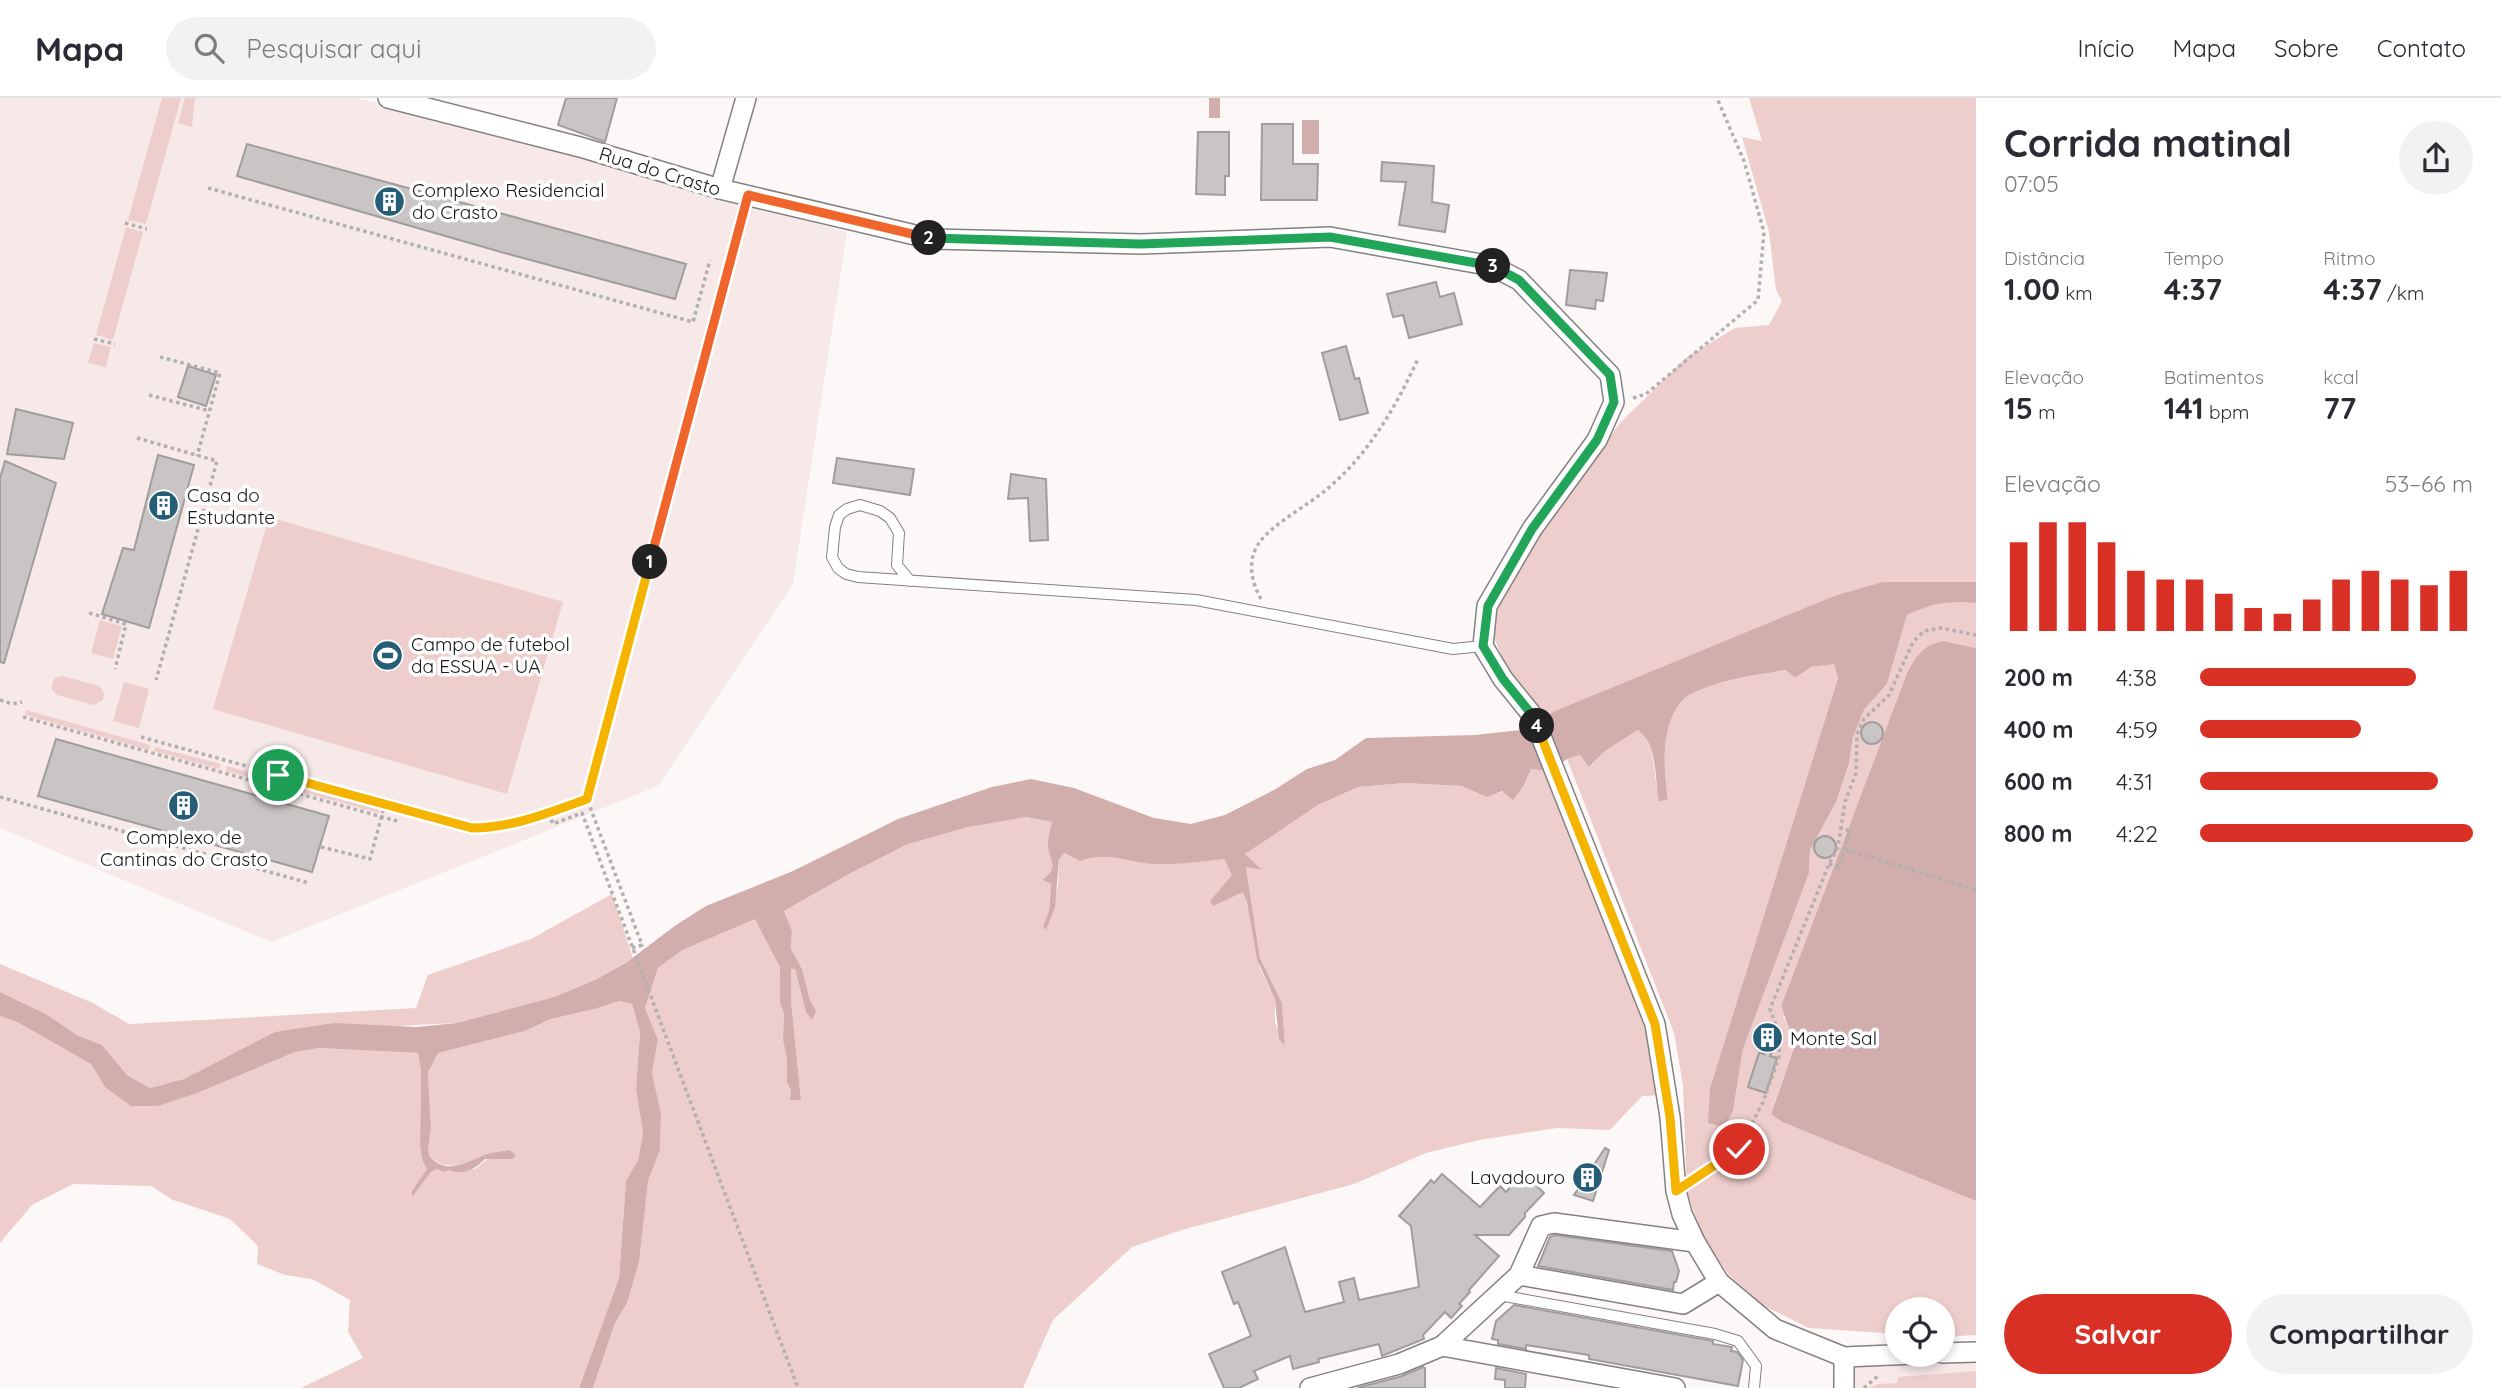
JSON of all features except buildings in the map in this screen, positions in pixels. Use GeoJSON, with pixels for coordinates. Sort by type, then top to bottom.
{"type":"FeatureCollection","features":[{"type":"Feature","properties":{"kind":"street","name":"Rua do Crasto"},"geometry":{"type":"LineString","coordinates":[[388,98],[580,146],[720,189],[932,239],[1141,244],[1330,237],[1492,266],[1519,280],[1610,375],[1614,402]]}},
{"type":"Feature","properties":{"kind":"street"},"geometry":{"type":"LineString","coordinates":[[720,189],[746,98]]}},
{"type":"Feature","properties":{"kind":"street"},"geometry":{"type":"LineString","coordinates":[[1614,402],[1597,440],[1532,529],[1488,606],[1483,646],[1503,679],[1533,716],[1655,1024],[1670,1117],[1676,1191],[1682,1214],[1695,1242],[1719,1282],[1775,1329],[1844,1357],[1885,1355]]}},
{"type":"Feature","properties":{"kind":"street"},"geometry":{"type":"LineString","coordinates":[[1310,1388],[1399,1364],[1442,1346],[1519,1275],[1541,1226],[1554,1223],[1695,1242]]}},
{"type":"Feature","properties":{"kind":"street"},"geometry":{"type":"LineString","coordinates":[[1519,1275],[1683,1304],[1719,1282]]}},
{"type":"Feature","properties":{"kind":"street"},"geometry":{"type":"LineString","coordinates":[[1442,1346],[1662,1387]]}},
{"type":"Feature","properties":{"kind":"street"},"geometry":{"type":"LineString","coordinates":[[1955,1353],[1976,1352]]}},
{"type":"Feature","properties":{"kind":"street"},"geometry":{"type":"LineString","coordinates":[[1844,1357],[1844,1388]]}},
{"type":"Feature","properties":{"kind":"lane"},"geometry":{"type":"LineString","coordinates":[[910,581],[897,565],[899,533],[890,518],[860,505],[839,515],[832,557],[838,568],[846,574],[858,577],[910,581],[1196,600],[1453,649],[1483,646]]}},
{"type":"Feature","properties":{"kind":"lane"},"geometry":{"type":"LineString","coordinates":[[1498,1295],[1715,1334],[1738,1341],[1756,1366],[1754,1388]]}},
{"type":"Feature","properties":{"kind":"path"},"geometry":{"type":"LineString","coordinates":[[1614,402],[1646,394],[1758,300],[1764,232],[1744,161],[1717,98]]}},
{"type":"Feature","properties":{"kind":"path"},"geometry":{"type":"LineString","coordinates":[[208,188],[693,322],[710,260]]}},
{"type":"Feature","properties":{"kind":"path"},"geometry":{"type":"LineString","coordinates":[[632,948],[642,944],[587,799],[748,195]]}},
{"type":"Feature","properties":{"kind":"path"},"geometry":{"type":"LineString","coordinates":[[125,223],[147,229]]}},
{"type":"Feature","properties":{"kind":"path"},"geometry":{"type":"LineString","coordinates":[[93,339],[115,344]]}},
{"type":"Feature","properties":{"kind":"path"},"geometry":{"type":"LineString","coordinates":[[160,358],[220,373],[197,456]]}},
{"type":"Feature","properties":{"kind":"path"},"geometry":{"type":"LineString","coordinates":[[1272,615],[1252,581],[1253,556],[1259,542],[1326,490],[1355,463],[1396,405],[1418,359]]}},
{"type":"Feature","properties":{"kind":"path"},"geometry":{"type":"LineString","coordinates":[[149,395],[210,411]]}},
{"type":"Feature","properties":{"kind":"path"},"geometry":{"type":"LineString","coordinates":[[137,438],[217,461],[156,680]]}},
{"type":"Feature","properties":{"kind":"path"},"geometry":{"type":"LineString","coordinates":[[89,613],[126,624],[115,668]]}},
{"type":"Feature","properties":{"kind":"path"},"geometry":{"type":"LineString","coordinates":[[1676,1191],[1739,1149],[1763,1102],[1779,1058],[1780,1037],[1770,1009],[1838,847],[1843,829],[1845,802],[1856,773],[1857,734],[1864,719],[1889,695],[1913,642],[1924,631],[1941,628],[1976,635]]}},
{"type":"Feature","properties":{"kind":"path"},"geometry":{"type":"LineString","coordinates":[[0,700],[12,704],[22,702]]}},
{"type":"Feature","properties":{"kind":"path"},"geometry":{"type":"LineString","coordinates":[[23,717],[397,821]]}},
{"type":"Feature","properties":{"kind":"path"},"geometry":{"type":"LineString","coordinates":[[141,737],[472,828],[493,828],[549,813],[587,799]]}},
{"type":"Feature","properties":{"kind":"path"},"geometry":{"type":"LineString","coordinates":[[150,753],[154,741]]}},
{"type":"Feature","properties":{"kind":"path"},"geometry":{"type":"LineString","coordinates":[[222,773],[226,761]]}},
{"type":"Feature","properties":{"kind":"path"},"geometry":{"type":"LineString","coordinates":[[0,797],[309,883]]}},
{"type":"Feature","properties":{"kind":"path"},"geometry":{"type":"LineString","coordinates":[[321,847],[370,859],[385,804]]}},
{"type":"Feature","properties":{"kind":"path"},"geometry":{"type":"LineString","coordinates":[[549,813],[553,824],[582,813],[798,1388]]}},
{"type":"Feature","properties":{"kind":"path"},"geometry":{"type":"LineString","coordinates":[[1831,865],[1839,867],[1845,849],[1850,831],[1843,829]]}},
{"type":"Feature","properties":{"kind":"path"},"geometry":{"type":"LineString","coordinates":[[1845,849],[1976,890]]}},
{"type":"Feature","properties":{"kind":"path"},"geometry":{"type":"LineString","coordinates":[[1863,1388],[1875,1377],[1883,1374]]}},
{"type":"Feature","properties":{"kind":"shaded area"},"geometry":{"type":"Polygon","coordinates":[[[0,98],[358,98],[549,148],[847,232],[793,584],[658,786],[271,942],[0,828],[0,98]]]}},
{"type":"Feature","properties":{"kind":"shaded area"},"geometry":{"type":"Polygon","coordinates":[[[162,98],[181,98],[146,224],[128,220],[162,98]]]}},
{"type":"Feature","properties":{"kind":"shaded area"},"geometry":{"type":"Polygon","coordinates":[[[185,98],[195,98],[192,127],[178,123],[185,98]]]}},
{"type":"Feature","properties":{"kind":"shaded area"},"geometry":{"type":"Polygon","coordinates":[[[1209,98],[1220,98],[1220,118],[1209,118],[1209,98]]]}},
{"type":"Feature","properties":{"kind":"shaded area"},"geometry":{"type":"Polygon","coordinates":[[[1749,98],[1976,98],[1976,582],[1834,596],[1542,718],[1506,667],[1492,632],[1501,597],[1541,528],[1620,423],[1687,357],[1735,328],[1769,325],[1782,301],[1776,290],[1769,232],[1742,137],[1762,141],[1749,98]]]}},
{"type":"Feature","properties":{"kind":"shaded area"},"geometry":{"type":"Polygon","coordinates":[[[1302,120],[1319,120],[1319,154],[1302,154],[1302,120]]]}},
{"type":"Feature","properties":{"kind":"shaded area"},"geometry":{"type":"Polygon","coordinates":[[[126,227],[143,232],[113,340],[96,335],[126,227]]]}},
{"type":"Feature","properties":{"kind":"shaded area"},"geometry":{"type":"Polygon","coordinates":[[[94,343],[111,347],[106,367],[88,363],[94,343]]]}},
{"type":"Feature","properties":{"kind":"shaded area","name":"Campo de futebol da ESSUA - UA"},"geometry":{"type":"Polygon","coordinates":[[[269,517],[563,602],[507,794],[213,709],[269,517]]]}},
{"type":"Feature","properties":{"kind":"shaded area"},"geometry":{"type":"Polygon","coordinates":[[[1883,582],[1976,582],[1976,603],[1941,603],[1907,615],[1887,684],[1864,710],[1853,737],[1849,763],[1836,802],[1810,850],[1809,873],[1743,1049],[1733,1111],[1724,1127],[1708,1123],[1710,1088],[1838,678],[1834,664],[1811,667],[1795,678],[1786,670],[1733,679],[1687,696],[1678,706],[1668,730],[1665,773],[1668,799],[1659,802],[1653,754],[1645,737],[1638,730],[1605,751],[1589,767],[1580,755],[1567,759],[1549,771],[1531,769],[1513,800],[1502,791],[1487,797],[1462,786],[1405,783],[1358,787],[1318,805],[1245,854],[1262,870],[1246,867],[1260,958],[1282,1003],[1285,1045],[1279,1039],[1275,1000],[1257,959],[1243,892],[1213,906],[1210,901],[1232,875],[1224,859],[1152,864],[1108,857],[1080,861],[1064,853],[1059,859],[1055,907],[1046,930],[1043,926],[1049,911],[1051,884],[1043,880],[1052,868],[1048,844],[1052,822],[1026,817],[969,827],[908,844],[784,911],[792,931],[791,949],[802,969],[810,1000],[816,1011],[812,1020],[806,1012],[795,969],[791,969],[791,1000],[801,1100],[790,1100],[791,1089],[787,1083],[787,1060],[783,1040],[784,1013],[780,1003],[780,968],[755,919],[682,950],[658,968],[645,1008],[658,1040],[652,1073],[661,1113],[660,1150],[648,1181],[639,1261],[627,1303],[615,1323],[593,1388],[579,1388],[619,1278],[626,1181],[638,1160],[643,1133],[636,1089],[640,1032],[632,1004],[619,1001],[551,1019],[525,1031],[438,1053],[428,1073],[430,1157],[443,1165],[456,1166],[496,1152],[509,1150],[516,1155],[513,1159],[485,1159],[464,1172],[437,1169],[430,1173],[412,1197],[412,1191],[427,1169],[422,1160],[420,1146],[421,1072],[418,1053],[319,1048],[295,1052],[195,1094],[158,1106],[131,1106],[105,1087],[91,1064],[17,1022],[0,1016],[0,992],[46,1014],[77,1035],[102,1045],[127,1075],[150,1088],[184,1079],[275,1032],[334,1023],[417,1027],[457,1023],[554,997],[595,980],[627,962],[706,906],[793,871],[898,819],[992,787],[1031,779],[1074,788],[1154,818],[1191,824],[1225,815],[1274,790],[1307,769],[1335,760],[1366,738],[1475,735],[1521,730],[1553,712],[1834,596],[1883,582]]]}},
{"type":"Feature","properties":{"kind":"shaded area"},"geometry":{"type":"Polygon","coordinates":[[[1954,600],[1976,603],[1976,648],[1944,641],[1783,1016],[1795,1045],[1771,1113],[1782,1122],[1976,1201],[1976,1335],[1955,1336],[1955,1297],[1885,1297],[1885,1333],[1809,1328],[1764,1306],[1729,1275],[1704,1239],[1687,1193],[1683,1085],[1674,1033],[1567,759],[1580,755],[1590,767],[1605,751],[1638,730],[1645,737],[1652,754],[1660,802],[1668,798],[1665,758],[1668,730],[1678,706],[1687,696],[1733,679],[1787,670],[1795,678],[1811,667],[1834,663],[1838,678],[1710,1088],[1709,1122],[1733,1111],[1743,1049],[1809,873],[1810,850],[1836,802],[1849,763],[1853,737],[1864,710],[1887,684],[1907,615],[1923,606],[1954,600]]]}},
{"type":"Feature","properties":{"kind":"shaded area"},"geometry":{"type":"Polygon","coordinates":[[[100,620],[122,626],[113,659],[91,653],[100,620]]]}},
{"type":"Feature","properties":{"kind":"shaded area"},"geometry":{"type":"Polygon","coordinates":[[[1944,641],[1976,648],[1976,1201],[1782,1122],[1771,1114],[1795,1045],[1782,1004],[1908,671],[1923,651],[1944,641]]]}},
{"type":"Feature","properties":{"kind":"shaded area"},"geometry":{"type":"Polygon","coordinates":[[[62,676],[99,686],[104,693],[103,700],[94,705],[57,695],[52,690],[52,683],[55,678],[62,676]]]}},
{"type":"Feature","properties":{"kind":"shaded area"},"geometry":{"type":"Polygon","coordinates":[[[124,682],[149,689],[139,728],[113,721],[124,682]]]}},
{"type":"Feature","properties":{"kind":"shaded area"},"geometry":{"type":"Polygon","coordinates":[[[26,710],[150,745],[149,750],[25,715],[26,710]]]}},
{"type":"Feature","properties":{"kind":"shaded area"},"geometry":{"type":"Polygon","coordinates":[[[155,747],[221,764],[219,769],[154,751],[155,747]]]}},
{"type":"Feature","properties":{"kind":"shaded area"},"geometry":{"type":"Polygon","coordinates":[[[227,766],[380,808],[379,813],[226,771],[227,766]]]}},
{"type":"Feature","properties":{"kind":"shaded area"},"geometry":{"type":"Polygon","coordinates":[[[1531,769],[1549,771],[1650,1021],[1663,1095],[1642,1096],[1610,1130],[1557,1128],[1479,1140],[1426,1153],[1354,1184],[1182,1230],[1132,1247],[1053,1320],[1023,1388],[593,1388],[615,1323],[627,1303],[648,1181],[660,1150],[661,1113],[652,1073],[658,1040],[645,1008],[658,968],[681,950],[755,918],[780,969],[787,1083],[801,1100],[791,1000],[791,969],[795,969],[806,1011],[816,1011],[810,1000],[802,969],[791,949],[792,931],[784,911],[908,844],[969,827],[1025,817],[1052,822],[1048,843],[1052,868],[1044,879],[1051,883],[1049,911],[1043,926],[1046,929],[1058,886],[1059,858],[1064,853],[1080,861],[1108,857],[1152,864],[1224,859],[1233,875],[1210,901],[1213,905],[1243,891],[1260,968],[1275,1000],[1275,1023],[1285,1044],[1282,1003],[1260,958],[1246,866],[1260,870],[1244,854],[1318,805],[1358,787],[1405,783],[1462,786],[1487,796],[1524,785],[1531,769]]]}},
{"type":"Feature","properties":{"kind":"shaded area"},"geometry":{"type":"Polygon","coordinates":[[[612,894],[633,958],[595,980],[554,997],[457,1023],[276,1032],[184,1079],[150,1088],[127,1075],[102,1045],[77,1035],[46,1014],[0,992],[0,964],[93,1003],[129,1024],[416,1008],[428,975],[531,939],[612,894]]]}},
{"type":"Feature","properties":{"kind":"shaded area"},"geometry":{"type":"Polygon","coordinates":[[[619,1001],[632,1004],[640,1032],[636,1089],[643,1133],[638,1160],[626,1181],[619,1278],[579,1388],[301,1388],[363,1358],[348,1332],[350,1300],[312,1279],[285,1275],[257,1264],[258,1246],[230,1219],[173,1200],[151,1186],[73,1184],[32,1205],[0,1243],[0,1016],[17,1022],[91,1064],[105,1087],[158,1106],[195,1094],[295,1052],[319,1048],[418,1053],[421,1072],[420,1146],[422,1160],[427,1169],[421,1179],[437,1169],[475,1169],[489,1158],[484,1155],[462,1167],[441,1164],[430,1157],[428,1073],[438,1053],[525,1031],[551,1019],[619,1001]]]}},
{"type":"Feature","properties":{"kind":"shaded area"},"geometry":{"type":"Polygon","coordinates":[[[1976,1352],[1976,1388],[1844,1388],[1844,1357],[1885,1355],[1885,1367],[1955,1367],[1955,1353],[1976,1352]]]}},
{"type":"Feature","properties":{"kind":"shaded area"},"geometry":{"type":"Polygon","coordinates":[[[1976,1371],[1976,1388],[1869,1388],[1878,1384],[1897,1383],[1898,1377],[1976,1371]]]}},
{"type":"Feature","properties":{"kind":"place","name":"Complexo Residencial do Crasto"},"geometry":{"type":"Point","coordinates":[389,201]}},
{"type":"Feature","properties":{"kind":"place","name":"Casa do Estudante"},"geometry":{"type":"Point","coordinates":[164,506]}},
{"type":"Feature","properties":{"kind":"place","name":"Campo de futebol da ESSUA - UA"},"geometry":{"type":"Point","coordinates":[388,655]}},
{"type":"Feature","properties":{"kind":"place","name":"Complexo de Cantinas do Crasto"},"geometry":{"type":"Point","coordinates":[184,806]}},
{"type":"Feature","properties":{"kind":"place","name":"Monte Sal"},"geometry":{"type":"Point","coordinates":[1767,1038]}},
{"type":"Feature","properties":{"kind":"place","name":"Lavadouro"},"geometry":{"type":"Point","coordinates":[1588,1177]}},
{"type":"Feature","properties":{"kind":"route"},"geometry":{"type":"LineString","coordinates":[[278,775],[472,828],[493,828],[549,813],[587,799],[748,195],[932,239],[1141,244],[1330,237],[1492,266],[1519,280],[1610,375],[1614,402],[1597,440],[1532,529],[1488,606],[1483,646],[1503,679],[1533,716],[1655,1024],[1670,1117],[1676,1191],[1739,1149]]}}]}
